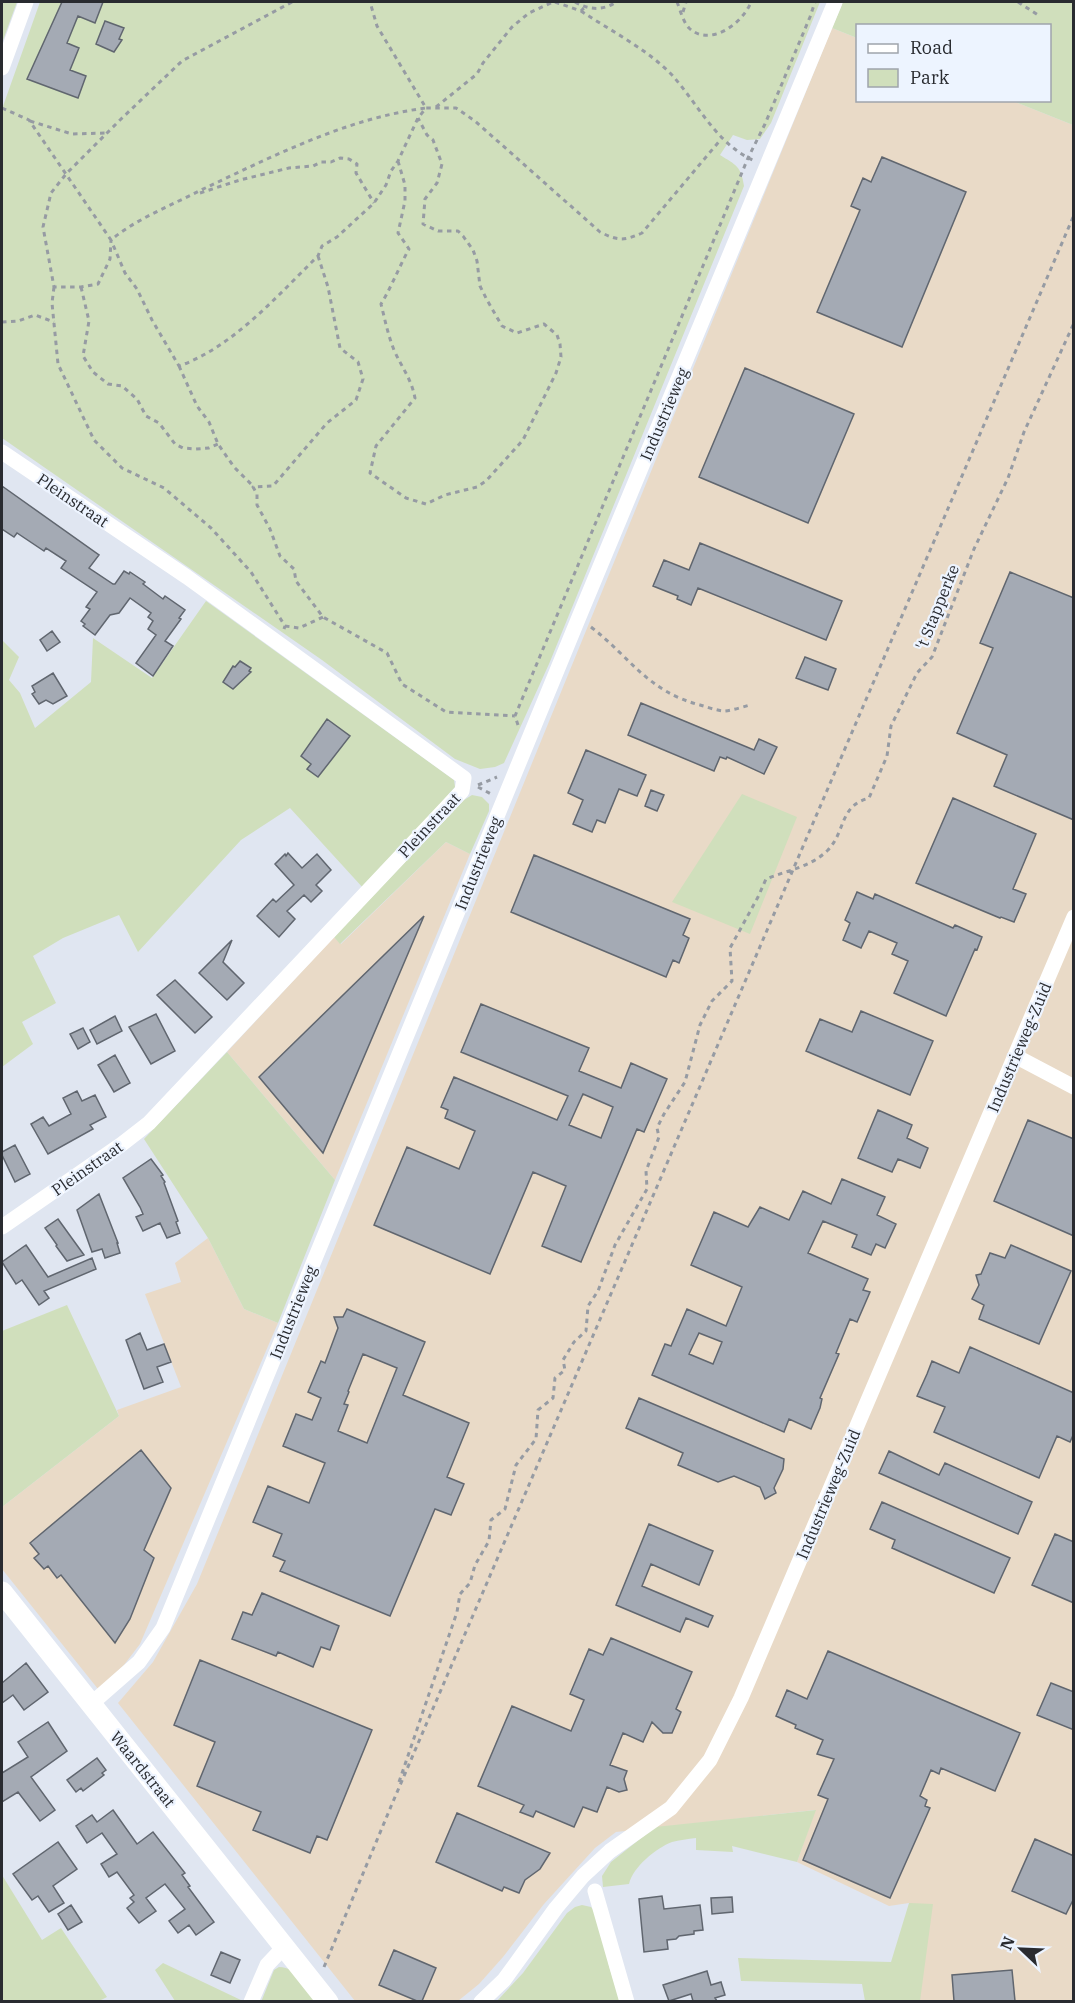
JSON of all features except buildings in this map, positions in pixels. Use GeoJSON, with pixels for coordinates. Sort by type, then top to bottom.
{"type":"FeatureCollection","features":[{"type":"Feature","properties":{"kind":"street"},"geometry":{"type":"LineString","coordinates":[[2,68],[26,2]]}},
{"type":"Feature","properties":{"kind":"street","name":"Industrieweg"},"geometry":{"type":"LineString","coordinates":[[91,1704],[140,1662],[163,1628],[835,2]]}},
{"type":"Feature","properties":{"kind":"street","name":"Pleinstraat"},"geometry":{"type":"LineString","coordinates":[[2,452],[187,577],[468,785],[149,1123],[2,1227]]}},
{"type":"Feature","properties":{"kind":"street","name":"Industrieweg-Zuid"},"geometry":{"type":"LineString","coordinates":[[481,2001],[504,1980],[556,1908],[583,1876],[610,1851],[671,1808],[710,1760],[741,1698],[1074,917]]}},
{"type":"Feature","properties":{"kind":"street"},"geometry":{"type":"LineString","coordinates":[[1015,1056],[1074,1087]]}},
{"type":"Feature","properties":{"kind":"street","name":"Waardstraat"},"geometry":{"type":"LineString","coordinates":[[2,1592],[322,1994]]}},
{"type":"Feature","properties":{"kind":"street"},"geometry":{"type":"LineString","coordinates":[[595,1891],[627,2001]]}},
{"type":"Feature","properties":{"kind":"street"},"geometry":{"type":"LineString","coordinates":[[251,2001],[267,1965],[285,1947]]}},
{"type":"Feature","properties":{"kind":"path"},"geometry":{"type":"LineString","coordinates":[[291,2],[182,61],[66,174],[51,193],[43,227],[54,287],[52,303],[58,364],[94,440],[122,468],[164,488],[211,528],[251,572],[285,626],[299,628],[323,617]]}},
{"type":"Feature","properties":{"kind":"path"},"geometry":{"type":"LineString","coordinates":[[370,2],[377,26],[426,108]]}},
{"type":"Feature","properties":{"kind":"path"},"geometry":{"type":"LineString","coordinates":[[435,108],[477,74],[512,27],[529,13],[554,2],[581,11],[650,57],[672,75],[722,138],[748,158],[768,166]]}},
{"type":"Feature","properties":{"kind":"path"},"geometry":{"type":"LineString","coordinates":[[575,2],[585,7],[606,9],[616,2]]}},
{"type":"Feature","properties":{"kind":"path"},"geometry":{"type":"LineString","coordinates":[[676,2],[688,27],[699,33],[715,35],[735,24],[751,2]]}},
{"type":"Feature","properties":{"kind":"path"},"geometry":{"type":"LineString","coordinates":[[683,14],[686,2]]}},
{"type":"Feature","properties":{"kind":"path"},"geometry":{"type":"LineString","coordinates":[[29,120],[111,240],[125,273],[137,289],[179,366],[218,444],[257,494],[257,505],[270,529],[280,556],[294,569],[296,581],[323,617],[387,652],[402,684],[446,712],[515,716],[815,2]]}},
{"type":"Feature","properties":{"kind":"path"},"geometry":{"type":"LineString","coordinates":[[1018,2],[1038,15]]}},
{"type":"Feature","properties":{"kind":"path"},"geometry":{"type":"LineString","coordinates":[[581,11],[585,7]]}},
{"type":"Feature","properties":{"kind":"path"},"geometry":{"type":"LineString","coordinates":[[2,108],[29,120],[72,134],[106,133]]}},
{"type":"Feature","properties":{"kind":"path"},"geometry":{"type":"LineString","coordinates":[[179,366],[199,359],[255,318],[318,256],[322,246],[337,237],[374,203],[386,185],[418,118],[426,108]]}},
{"type":"Feature","properties":{"kind":"path"},"geometry":{"type":"LineString","coordinates":[[54,287],[81,287],[98,284],[110,260],[111,240],[122,231],[192,195],[320,137],[395,112],[426,108],[456,108],[600,232],[615,239],[629,239],[642,234],[722,138]]}},
{"type":"Feature","properties":{"kind":"path"},"geometry":{"type":"LineString","coordinates":[[398,161],[405,185],[405,201],[399,233],[409,249],[381,304],[387,332],[412,384],[415,398],[376,446],[370,473],[406,498],[426,504],[445,495],[477,486],[486,481],[506,460],[524,440],[556,373],[561,357],[557,335],[544,324],[518,333],[502,326],[480,286],[477,261],[473,250],[458,231],[438,231],[423,224],[425,199],[437,183],[442,164],[433,140],[427,135],[418,118]]}},
{"type":"Feature","properties":{"kind":"path"},"geometry":{"type":"LineString","coordinates":[[192,195],[289,168],[313,166],[340,158],[350,159],[357,164],[356,173],[374,203]]}},
{"type":"Feature","properties":{"kind":"path"},"geometry":{"type":"LineString","coordinates":[[322,1994],[392,1804],[1074,215]]}},
{"type":"Feature","properties":{"kind":"path"},"geometry":{"type":"LineString","coordinates":[[253,487],[273,486],[327,423],[356,400],[363,379],[358,362],[340,348],[328,287],[318,256]]}},
{"type":"Feature","properties":{"kind":"path"},"geometry":{"type":"LineString","coordinates":[[81,287],[89,321],[83,356],[93,372],[108,384],[122,386],[137,399],[146,416],[159,423],[175,444],[183,448],[196,449],[209,448],[218,444]]}},
{"type":"Feature","properties":{"kind":"path"},"geometry":{"type":"LineString","coordinates":[[2,322],[18,321],[35,315],[54,322]]}},
{"type":"Feature","properties":{"kind":"path","name":"'t Stapperke"},"geometry":{"type":"LineString","coordinates":[[392,1804],[457,1612],[460,1594],[470,1583],[475,1565],[489,1541],[491,1520],[505,1509],[516,1465],[536,1439],[538,1410],[553,1398],[555,1378],[565,1370],[563,1360],[574,1342],[586,1331],[588,1306],[598,1291],[615,1245],[647,1189],[646,1171],[659,1137],[657,1128],[685,1082],[700,1025],[712,1001],[732,981],[730,948],[766,879],[813,862],[830,848],[850,809],[858,801],[869,798],[887,756],[891,726],[917,673],[932,657],[974,549],[1008,478],[1024,432],[1074,323]]}},
{"type":"Feature","properties":{"kind":"path"},"geometry":{"type":"LineString","coordinates":[[579,617],[611,643],[637,671],[662,690],[690,702],[723,711],[750,705]]}},
{"type":"Feature","properties":{"kind":"path"},"geometry":{"type":"LineString","coordinates":[[276,642],[285,626]]}},
{"type":"Feature","properties":{"kind":"path"},"geometry":{"type":"LineString","coordinates":[[468,785],[517,769]]}},
{"type":"Feature","properties":{"kind":"path"},"geometry":{"type":"LineString","coordinates":[[468,785],[504,802]]}},
{"type":"Feature","properties":{"kind":"shaded area"},"geometry":{"type":"Polygon","coordinates":[[[832,28],[856,38],[856,102],[1016,102],[1073,125],[1073,2001],[920,2001],[909,1903],[889,1906],[797,1862],[815,1810],[616,1832],[595,1848],[544,1904],[479,1984],[458,2001],[355,2001],[118,1703],[153,1662],[197,1584],[832,28]]]}},
{"type":"Feature","properties":{"kind":"shaded area"},"geometry":{"type":"Polygon","coordinates":[[[446,842],[470,854],[335,1180],[227,1052],[334,937],[341,944],[446,842]]]}},
{"type":"Feature","properties":{"kind":"shaded area"},"geometry":{"type":"Polygon","coordinates":[[[208,1238],[244,1309],[278,1323],[140,1644],[124,1665],[98,1689],[2,1569],[2,1507],[119,1416],[117,1410],[181,1387],[145,1294],[181,1282],[175,1263],[208,1238]]]}},
{"type":"Feature","properties":{"kind":"green space"},"geometry":{"type":"Polygon","coordinates":[[[2,2],[17,2],[2,43],[2,2]]]}},
{"type":"Feature","properties":{"kind":"green space"},"geometry":{"type":"Polygon","coordinates":[[[40,2],[820,2],[771,123],[760,139],[747,140],[733,135],[720,155],[737,167],[744,186],[549,664],[504,763],[480,769],[455,759],[322,660],[2,438],[2,109],[40,2]]]}},
{"type":"Feature","properties":{"kind":"green space"},"geometry":{"type":"Polygon","coordinates":[[[843,2],[1073,2],[1073,125],[1016,102],[1051,102],[1051,24],[856,24],[856,38],[832,28],[843,2]]]}},
{"type":"Feature","properties":{"kind":"green space"},"geometry":{"type":"Polygon","coordinates":[[[206,601],[454,780],[455,787],[364,889],[290,808],[241,840],[138,952],[119,915],[63,938],[33,956],[56,1003],[22,1022],[33,1044],[2,1067],[2,640],[19,657],[9,680],[20,693],[35,728],[91,682],[93,638],[152,678],[206,601]]]}},
{"type":"Feature","properties":{"kind":"green space"},"geometry":{"type":"Polygon","coordinates":[[[742,794],[797,817],[750,934],[672,902],[742,794]]]}},
{"type":"Feature","properties":{"kind":"green space"},"geometry":{"type":"Polygon","coordinates":[[[472,795],[482,797],[489,804],[489,811],[470,854],[446,842],[340,944],[334,937],[464,800],[472,795]]]}},
{"type":"Feature","properties":{"kind":"green space"},"geometry":{"type":"Polygon","coordinates":[[[227,1052],[335,1180],[278,1323],[244,1309],[208,1238],[144,1139],[227,1052]]]}},
{"type":"Feature","properties":{"kind":"green space"},"geometry":{"type":"Polygon","coordinates":[[[67,1305],[119,1416],[2,1507],[2,1331],[67,1305]]]}},
{"type":"Feature","properties":{"kind":"green space"},"geometry":{"type":"Polygon","coordinates":[[[816,1810],[797,1862],[732,1846],[733,1852],[696,1850],[696,1838],[672,1842],[652,1853],[635,1871],[629,1884],[603,1887],[602,1876],[611,1862],[655,1827],[816,1810]]]}},
{"type":"Feature","properties":{"kind":"green space"},"geometry":{"type":"Polygon","coordinates":[[[2,1875],[42,1940],[61,1928],[107,1997],[97,2002],[2,2001],[2,1875]]]}},
{"type":"Feature","properties":{"kind":"green space"},"geometry":{"type":"Polygon","coordinates":[[[909,1903],[933,1904],[920,2001],[865,2001],[862,1984],[741,1981],[738,1958],[891,1962],[909,1903]]]}},
{"type":"Feature","properties":{"kind":"green space"},"geometry":{"type":"Polygon","coordinates":[[[582,1905],[591,1907],[600,1918],[609,1966],[620,2001],[496,2002],[523,1973],[567,1913],[582,1905]]]}},
{"type":"Feature","properties":{"kind":"green space"},"geometry":{"type":"Polygon","coordinates":[[[163,1963],[243,2001],[175,2001],[155,1970],[163,1963]]]}},
{"type":"Feature","properties":{"kind":"green space"},"geometry":{"type":"Polygon","coordinates":[[[279,1967],[296,1974],[317,2002],[261,2002],[274,1970],[279,1967]]]}}]}
